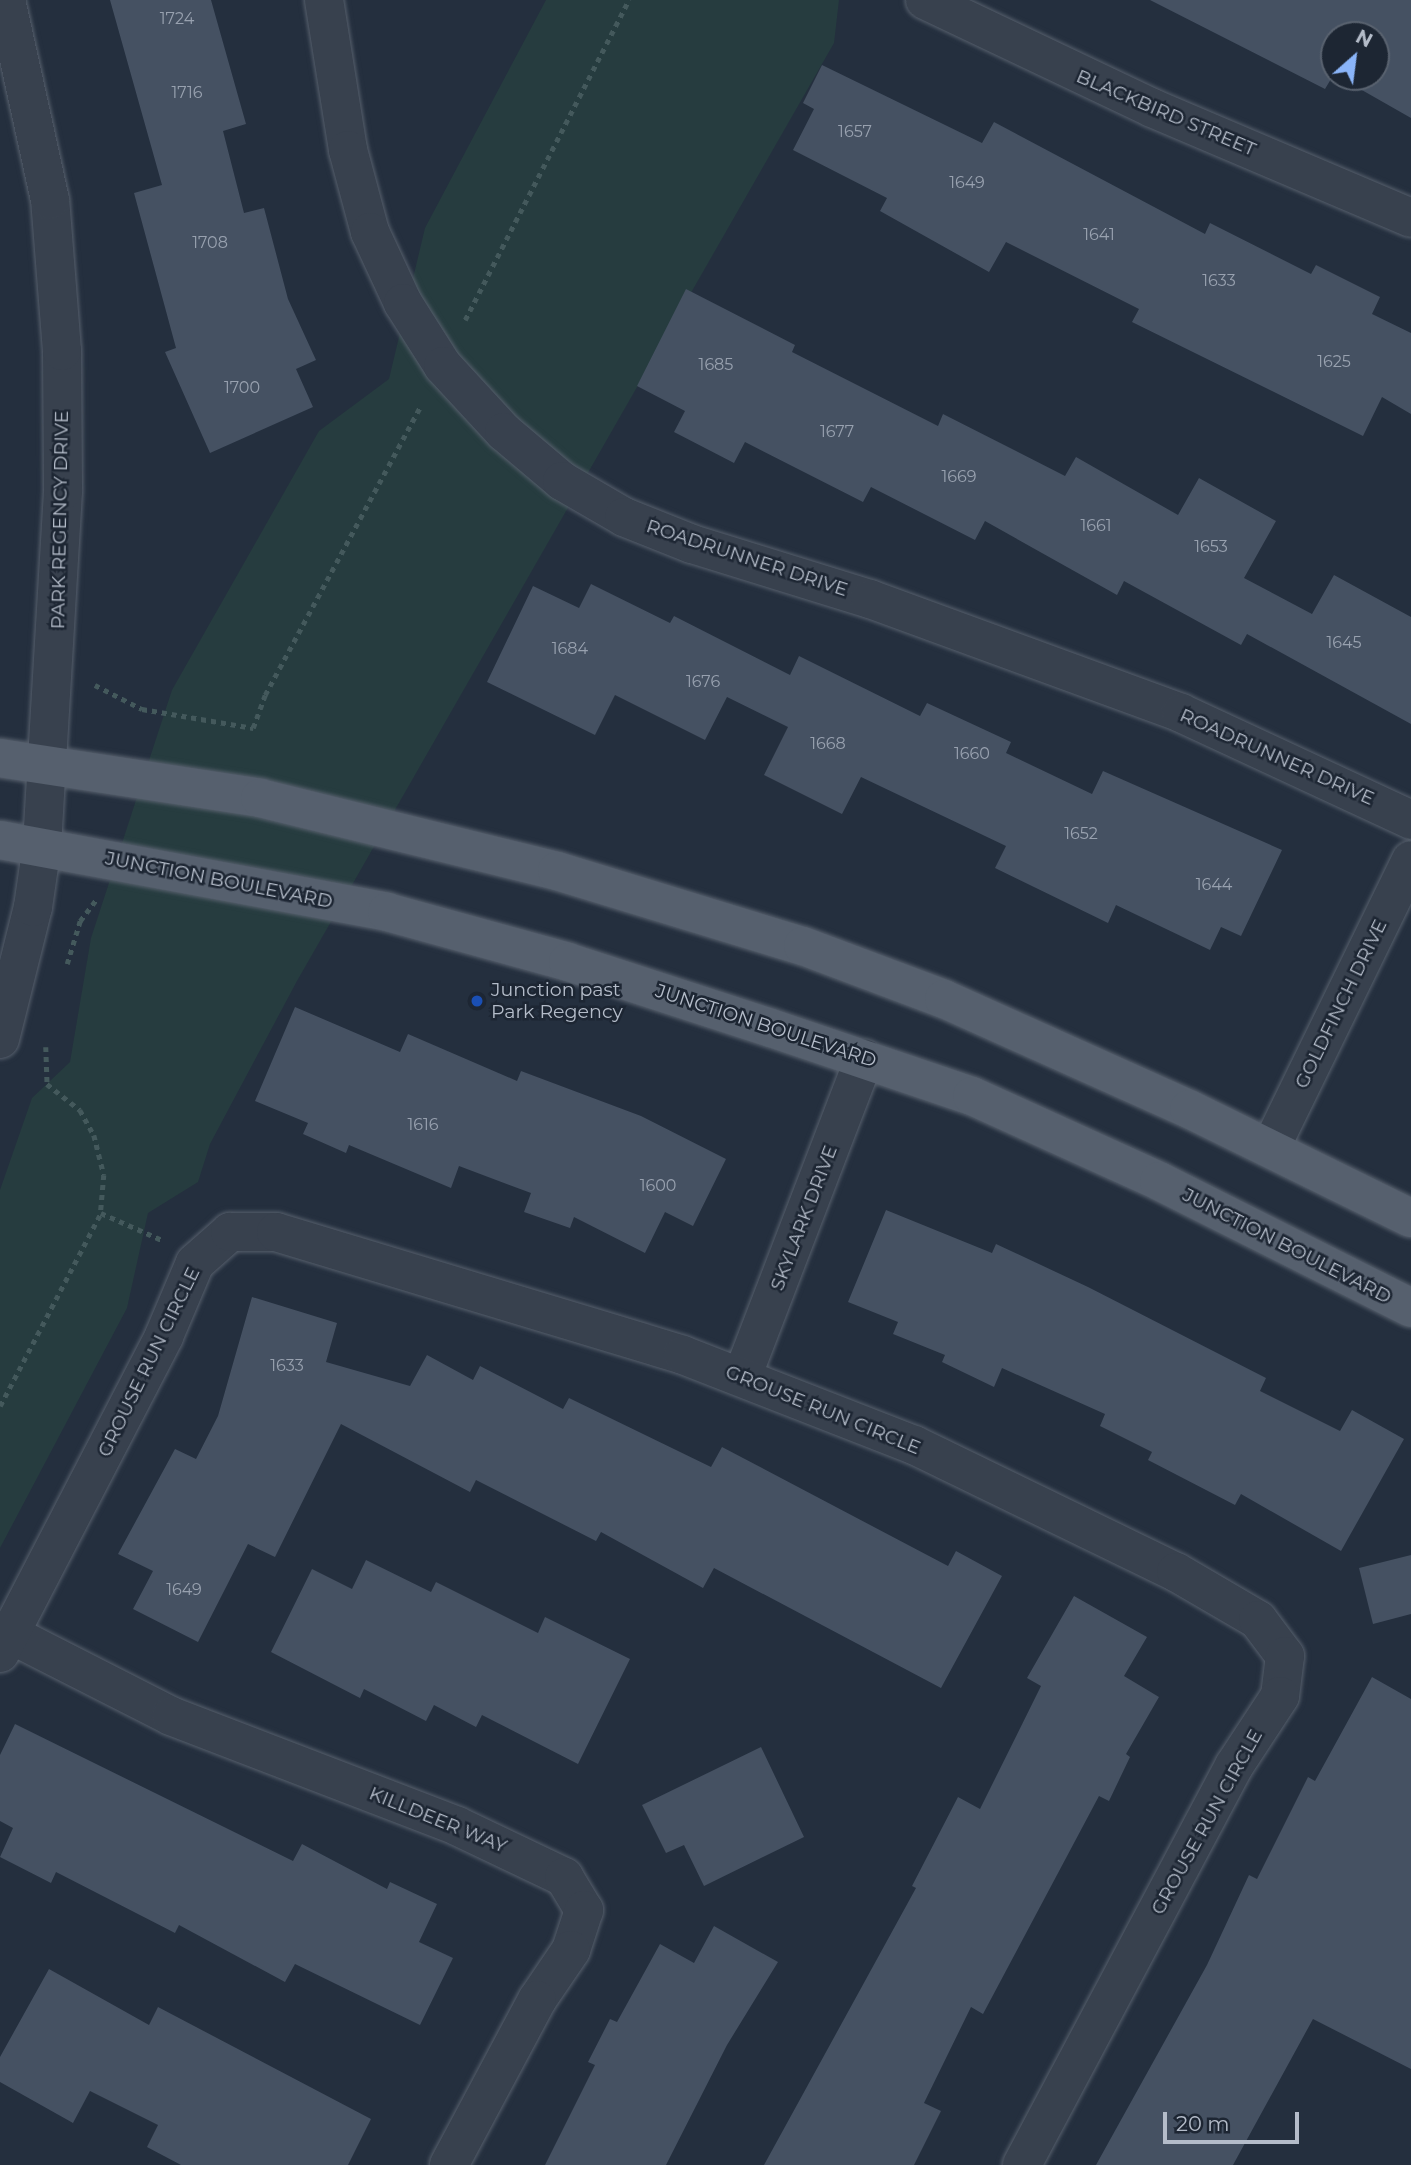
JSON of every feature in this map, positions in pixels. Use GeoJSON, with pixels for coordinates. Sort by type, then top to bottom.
{"type":"FeatureCollection","features":[{"type":"Feature","properties":{"kind":"main road"},"geometry":{"type":"LineString","coordinates":[[0,758],[260,798],[557,871],[790,942],[944,999],[1271,1147],[1411,1218]]}},
{"type":"Feature","properties":{"kind":"main road","name":"JUNCTION BOULEVARD"},"geometry":{"type":"LineString","coordinates":[[0,839],[387,912],[568,962],[864,1059],[972,1096],[1159,1181],[1411,1308]]}},
{"type":"Feature","properties":{"kind":"street","name":"PARK REGENCY DRIVE"},"geometry":{"type":"LineString","coordinates":[[0,1039],[33,908],[42,845],[50,766],[63,490],[62,351],[50,200],[6,0]]}},
{"type":"Feature","properties":{"kind":"street","name":"ROADRUNNER DRIVE"},"geometry":{"type":"LineString","coordinates":[[324,0],[348,150],[370,232],[403,303],[443,366],[504,432],[562,481],[624,517],[692,544],[870,599],[1181,713],[1411,820]]}},
{"type":"Feature","properties":{"kind":"street","name":"BLACKBIRD STREET"},"geometry":{"type":"LineString","coordinates":[[925,0],[1152,108],[1411,218]]}},
{"type":"Feature","properties":{"kind":"street","name":"GOLDFINCH DRIVE"},"geometry":{"type":"LineString","coordinates":[[1271,1147],[1411,860]]}},
{"type":"Feature","properties":{"kind":"street","name":"SKYLARK DRIVE"},"geometry":{"type":"LineString","coordinates":[[742,1377],[864,1059]]}},
{"type":"Feature","properties":{"kind":"street","name":"GROUSE RUN CIRCLE"},"geometry":{"type":"LineString","coordinates":[[5,1644],[164,1336],[195,1263],[230,1233],[276,1232],[516,1302],[742,1377],[914,1445],[1176,1572],[1258,1620],[1285,1656],[1280,1696],[1234,1766],[1022,2165]]}},
{"type":"Feature","properties":{"kind":"street","name":"KILLDEER WAY"},"geometry":{"type":"LineString","coordinates":[[5,1644],[171,1716],[457,1826],[564,1877],[584,1910],[571,1950],[537,2000],[449,2165]]}},
{"type":"Feature","properties":{"kind":"path"},"geometry":{"type":"LineString","coordinates":[[95,695],[95,683],[142,709],[253,728]]}},
{"type":"Feature","properties":{"kind":"path"},"geometry":{"type":"LineString","coordinates":[[66,968],[80,921],[96,902],[99,858]]}},
{"type":"Feature","properties":{"kind":"path"},"geometry":{"type":"LineString","coordinates":[[0,1406],[102,1213],[104,1175],[94,1135],[80,1110],[47,1084],[43,1060],[49,1034]]}},
{"type":"Feature","properties":{"kind":"path"},"geometry":{"type":"LineString","coordinates":[[102,1213],[152,1233],[195,1263]]}},
{"type":"Feature","properties":{"kind":"green space"},"geometry":{"type":"Polygon","coordinates":[[[546,0],[839,0],[834,43],[297,981],[210,1144],[198,1182],[148,1213],[127,1308],[0,1548],[0,1190],[32,1098],[70,1062],[91,938],[172,690],[319,431],[389,379],[425,228],[546,0]]]}},
{"type":"Feature","properties":{"kind":"building"},"geometry":{"type":"Polygon","coordinates":[[[110,0],[211,0],[246,124],[223,131],[244,213],[264,208],[288,299],[316,360],[296,369],[313,407],[210,453],[165,352],[176,348],[134,193],[162,185],[110,0]]]}},
{"type":"Feature","properties":{"kind":"building"},"geometry":{"type":"Polygon","coordinates":[[[1150,0],[1411,0],[1411,118],[1364,91],[1390,91],[1390,21],[1320,21],[1320,86],[1150,0]]]}},
{"type":"Feature","properties":{"kind":"building"},"geometry":{"type":"Polygon","coordinates":[[[822,65],[982,143],[994,122],[1205,234],[1210,223],[1311,274],[1316,265],[1380,297],[1372,314],[1411,333],[1411,414],[1382,397],[1363,436],[1132,322],[1139,309],[1006,242],[989,272],[880,211],[887,198],[793,150],[814,109],[803,103],[822,65]]]}},
{"type":"Feature","properties":{"kind":"building"},"geometry":{"type":"Polygon","coordinates":[[[686,289],[795,345],[792,352],[938,426],[943,414],[1065,476],[1076,457],[1178,515],[1199,478],[1276,521],[1244,578],[1312,614],[1334,575],[1411,617],[1411,724],[1247,634],[1241,645],[1124,581],[1117,595],[985,521],[975,540],[871,487],[863,502],[745,442],[734,463],[674,432],[685,411],[637,386],[686,289]]]}},
{"type":"Feature","properties":{"kind":"building"},"geometry":{"type":"Polygon","coordinates":[[[591,584],[670,623],[674,616],[790,675],[799,656],[920,716],[927,703],[1011,742],[1006,753],[1092,794],[1103,771],[1282,850],[1241,936],[1221,927],[1210,950],[1116,905],[1108,923],[995,868],[1006,846],[861,777],[842,814],[764,775],[788,727],[727,697],[705,740],[615,695],[595,735],[487,682],[533,586],[579,608],[591,584]]]}},
{"type":"Feature","properties":{"kind":"building"},"geometry":{"type":"Polygon","coordinates":[[[295,1007],[400,1052],[408,1034],[517,1081],[521,1071],[641,1116],[726,1159],[693,1226],[665,1212],[645,1253],[574,1217],[570,1228],[524,1212],[531,1193],[459,1166],[451,1188],[349,1145],[346,1153],[303,1134],[308,1123],[255,1101],[295,1007]]]}},
{"type":"Feature","properties":{"kind":"building"},"geometry":{"type":"Polygon","coordinates":[[[886,1210],[992,1253],[996,1244],[1088,1287],[1266,1378],[1260,1391],[1340,1431],[1352,1410],[1404,1439],[1341,1551],[1241,1494],[1235,1505],[1148,1460],[1152,1452],[1100,1426],[1105,1414],[1002,1368],[994,1387],[942,1362],[945,1355],[893,1334],[898,1322],[848,1302],[886,1210]]]}},
{"type":"Feature","properties":{"kind":"building"},"geometry":{"type":"Polygon","coordinates":[[[252,1297],[337,1323],[326,1362],[410,1386],[427,1355],[473,1380],[480,1366],[563,1409],[569,1398],[711,1467],[722,1447],[948,1566],[956,1551],[1002,1576],[941,1688],[714,1568],[703,1588],[601,1532],[596,1541],[476,1480],[470,1492],[341,1424],[275,1557],[248,1544],[198,1642],[133,1609],[153,1571],[118,1554],[175,1449],[196,1459],[218,1416],[252,1297]]]}},
{"type":"Feature","properties":{"kind":"building"},"geometry":{"type":"Polygon","coordinates":[[[1411,1555],[1411,1614],[1373,1624],[1359,1568],[1411,1555]]]}},
{"type":"Feature","properties":{"kind":"building"},"geometry":{"type":"Polygon","coordinates":[[[366,1560],[431,1592],[436,1582],[538,1633],[545,1617],[630,1659],[578,1764],[482,1715],[476,1727],[434,1705],[426,1721],[364,1689],[360,1698],[271,1652],[312,1569],[352,1589],[366,1560]]]}},
{"type":"Feature","properties":{"kind":"building"},"geometry":{"type":"Polygon","coordinates":[[[1074,1596],[1147,1637],[1124,1676],[1159,1697],[1126,1754],[1130,1757],[1109,1801],[1099,1796],[983,2014],[971,2007],[924,2103],[941,2111],[914,2165],[764,2165],[916,1888],[912,1886],[958,1797],[980,1809],[1041,1686],[1027,1678],[1074,1596]]]}},
{"type":"Feature","properties":{"kind":"building"},"geometry":{"type":"Polygon","coordinates":[[[1372,1677],[1411,1699],[1411,2069],[1313,2019],[1233,2165],[1096,2165],[1207,1965],[1249,1875],[1257,1879],[1308,1777],[1315,1781],[1372,1677]]]}},
{"type":"Feature","properties":{"kind":"building"},"geometry":{"type":"Polygon","coordinates":[[[15,1724],[293,1861],[302,1844],[387,1889],[390,1882],[437,1904],[419,1942],[453,1958],[420,2025],[295,1964],[285,1982],[179,1925],[175,1933],[56,1872],[51,1883],[0,1857],[13,1828],[0,1821],[0,1755],[15,1724]]]}},
{"type":"Feature","properties":{"kind":"building"},"geometry":{"type":"Polygon","coordinates":[[[761,1747],[804,1837],[704,1886],[684,1845],[666,1853],[642,1805],[761,1747]]]}},
{"type":"Feature","properties":{"kind":"building"},"geometry":{"type":"Polygon","coordinates":[[[714,1926],[778,1962],[727,2045],[666,2165],[545,2165],[595,2065],[588,2062],[610,2019],[617,2022],[660,1944],[694,1963],[714,1926]]]}},
{"type":"Feature","properties":{"kind":"building"},"geometry":{"type":"Polygon","coordinates":[[[49,1969],[149,2025],[158,2007],[371,2119],[348,2165],[181,2165],[147,2147],[158,2125],[90,2091],[73,2123],[0,2082],[0,2057],[49,1969]]]}},
{"type":"Feature","properties":{"kind":"place","name":"Junction past Park Regency"},"geometry":{"type":"Point","coordinates":[477,1001]}}]}
